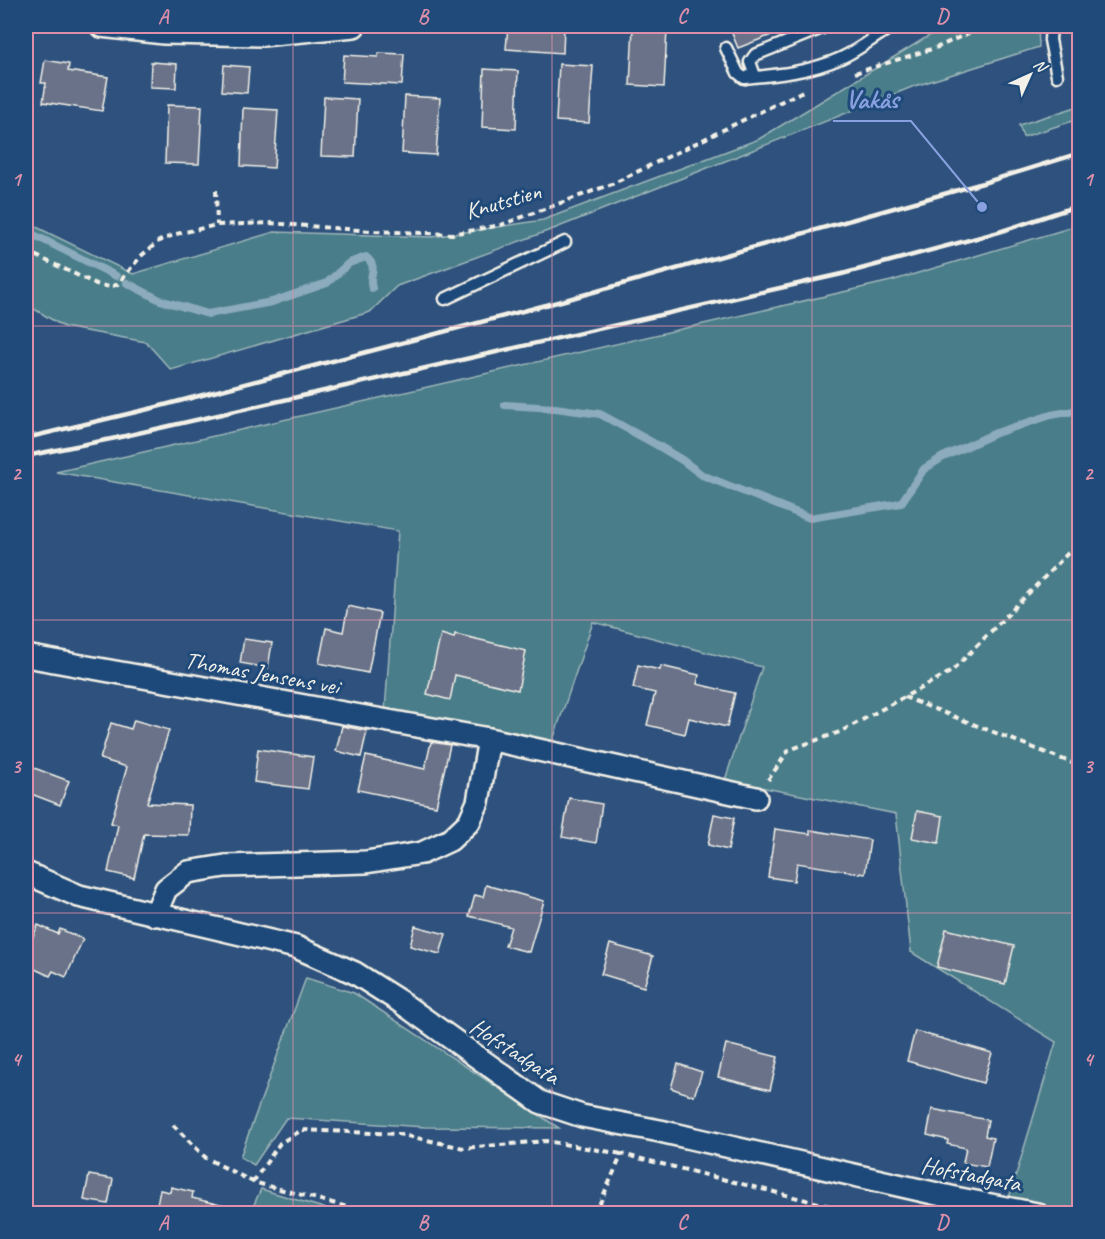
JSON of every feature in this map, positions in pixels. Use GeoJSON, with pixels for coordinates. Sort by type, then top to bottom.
{"type":"FeatureCollection","features":[{"type":"Feature","properties":{"kind":"street"},"geometry":{"type":"LineString","coordinates":[[101,26],[164,33],[262,35],[354,26]]}},
{"type":"Feature","properties":{"kind":"street","name":"Thomas Jensens vei"},"geometry":{"type":"LineString","coordinates":[[26,656],[489,739],[756,798]]}},
{"type":"Feature","properties":{"kind":"street"},"geometry":{"type":"LineString","coordinates":[[155,915],[166,889],[188,872],[225,866],[366,862],[422,853],[450,840],[469,822],[478,802],[489,739]]}},
{"type":"Feature","properties":{"kind":"street","name":"Hofstadgata"},"geometry":{"type":"LineString","coordinates":[[26,873],[79,896],[296,947],[354,974],[399,1001],[540,1102],[582,1116],[660,1131],[951,1206],[1037,1214]]}},
{"type":"Feature","properties":{"kind":"lane"},"geometry":{"type":"LineString","coordinates":[[744,78],[754,73],[750,62],[755,54],[827,26]]}},
{"type":"Feature","properties":{"kind":"lane"},"geometry":{"type":"LineString","coordinates":[[726,48],[738,73],[744,78],[794,73],[842,58],[893,26]]}},
{"type":"Feature","properties":{"kind":"lane"},"geometry":{"type":"LineString","coordinates":[[1051,26],[1050,40],[1058,76]]}},
{"type":"Feature","properties":{"kind":"lane"},"geometry":{"type":"LineString","coordinates":[[445,299],[565,242]]}},
{"type":"Feature","properties":{"kind":"path"},"geometry":{"type":"LineString","coordinates":[[854,74],[938,47],[984,26]]}},
{"type":"Feature","properties":{"kind":"path"},"geometry":{"type":"LineString","coordinates":[[1078,26],[1080,35]]}},
{"type":"Feature","properties":{"kind":"path","name":"Knutstien"},"geometry":{"type":"LineString","coordinates":[[26,251],[96,284],[110,287],[118,284],[141,256],[159,241],[176,234],[217,225],[269,223],[371,231],[452,234],[501,225],[612,184],[798,92],[810,89]]}},
{"type":"Feature","properties":{"kind":"path"},"geometry":{"type":"LineString","coordinates":[[216,190],[217,225]]}},
{"type":"Feature","properties":{"kind":"path"},"geometry":{"type":"LineString","coordinates":[[756,798],[789,750],[840,732],[952,671],[1080,541]]}},
{"type":"Feature","properties":{"kind":"path"},"geometry":{"type":"LineString","coordinates":[[904,697],[1080,766]]}},
{"type":"Feature","properties":{"kind":"path"},"geometry":{"type":"LineString","coordinates":[[173,1125],[206,1158],[253,1182],[374,1214]]}},
{"type":"Feature","properties":{"kind":"path"},"geometry":{"type":"LineString","coordinates":[[253,1182],[280,1143],[302,1130],[398,1134],[464,1148],[546,1141],[622,1154],[862,1214]]}},
{"type":"Feature","properties":{"kind":"path"},"geometry":{"type":"LineString","coordinates":[[595,1214],[622,1154]]}},
{"type":"Feature","properties":{"kind":"green space"},"geometry":{"type":"Polygon","coordinates":[[[945,26],[1038,26],[1039,47],[912,87],[556,228],[397,286],[370,312],[171,370],[146,342],[64,327],[26,304],[26,222],[133,274],[274,232],[432,237],[543,220],[759,139],[945,26]]]}},
{"type":"Feature","properties":{"kind":"green space"},"geometry":{"type":"Polygon","coordinates":[[[1079,106],[1079,119],[1023,137],[1019,125],[1079,106]]]}},
{"type":"Feature","properties":{"kind":"green space"},"geometry":{"type":"Polygon","coordinates":[[[1079,224],[1079,1213],[1060,1213],[1009,1198],[1056,1042],[911,952],[896,814],[725,780],[762,667],[593,622],[551,746],[385,711],[398,531],[56,472],[891,281],[1079,224]]]}},
{"type":"Feature","properties":{"kind":"green space"},"geometry":{"type":"Polygon","coordinates":[[[306,978],[354,993],[559,1128],[425,1127],[286,1118],[254,1165],[240,1157],[306,978]]]}},
{"type":"Feature","properties":{"kind":"green space"},"geometry":{"type":"Polygon","coordinates":[[[261,1189],[340,1213],[250,1213],[261,1189]]]}},
{"type":"Feature","properties":{"kind":"building"},"geometry":{"type":"Polygon","coordinates":[[[508,26],[564,26],[563,53],[506,49],[508,26]]]}},
{"type":"Feature","properties":{"kind":"building"},"geometry":{"type":"Polygon","coordinates":[[[729,26],[792,26],[792,27],[738,48],[729,26]]]}},
{"type":"Feature","properties":{"kind":"building"},"geometry":{"type":"Polygon","coordinates":[[[633,27],[667,29],[664,87],[630,85],[633,27]]]}},
{"type":"Feature","properties":{"kind":"building"},"geometry":{"type":"Polygon","coordinates":[[[379,53],[404,54],[402,85],[342,82],[344,55],[378,57],[379,53]]]}},
{"type":"Feature","properties":{"kind":"building"},"geometry":{"type":"Polygon","coordinates":[[[45,60],[69,64],[68,71],[108,77],[102,111],[43,102],[46,83],[41,83],[45,60]]]}},
{"type":"Feature","properties":{"kind":"building"},"geometry":{"type":"Polygon","coordinates":[[[151,62],[177,64],[176,88],[150,87],[151,62]]]}},
{"type":"Feature","properties":{"kind":"building"},"geometry":{"type":"Polygon","coordinates":[[[559,64],[593,66],[589,123],[556,121],[559,64]]]}},
{"type":"Feature","properties":{"kind":"building"},"geometry":{"type":"Polygon","coordinates":[[[224,65],[249,67],[247,93],[222,91],[224,65]]]}},
{"type":"Feature","properties":{"kind":"building"},"geometry":{"type":"Polygon","coordinates":[[[484,69],[518,71],[516,129],[482,127],[484,69]]]}},
{"type":"Feature","properties":{"kind":"building"},"geometry":{"type":"Polygon","coordinates":[[[405,96],[440,98],[436,155],[402,153],[405,96]]]}},
{"type":"Feature","properties":{"kind":"building"},"geometry":{"type":"Polygon","coordinates":[[[324,97],[358,99],[355,157],[321,156],[324,97]]]}},
{"type":"Feature","properties":{"kind":"building"},"geometry":{"type":"Polygon","coordinates":[[[167,105],[202,106],[199,164],[165,163],[167,105]]]}},
{"type":"Feature","properties":{"kind":"building"},"geometry":{"type":"Polygon","coordinates":[[[243,108],[278,110],[274,168],[241,166],[243,108]]]}},
{"type":"Feature","properties":{"kind":"building"},"geometry":{"type":"Polygon","coordinates":[[[348,606],[380,613],[368,673],[319,663],[326,628],[343,632],[348,606]]]}},
{"type":"Feature","properties":{"kind":"building"},"geometry":{"type":"Polygon","coordinates":[[[441,634],[454,638],[455,634],[526,651],[518,690],[455,675],[450,700],[427,694],[441,634]]]}},
{"type":"Feature","properties":{"kind":"building"},"geometry":{"type":"Polygon","coordinates":[[[244,639],[272,643],[268,668],[240,663],[244,639]]]}},
{"type":"Feature","properties":{"kind":"building"},"geometry":{"type":"Polygon","coordinates":[[[638,665],[660,670],[661,666],[699,675],[697,684],[735,693],[727,727],[689,718],[685,734],[647,725],[655,693],[633,688],[638,665]]]}},
{"type":"Feature","properties":{"kind":"building"},"geometry":{"type":"Polygon","coordinates":[[[134,720],[169,730],[147,803],[190,805],[189,835],[144,834],[134,878],[108,872],[118,825],[111,823],[127,767],[100,759],[111,723],[131,729],[134,720]]]}},
{"type":"Feature","properties":{"kind":"building"},"geometry":{"type":"Polygon","coordinates":[[[342,726],[367,731],[361,757],[336,751],[342,726]]]}},
{"type":"Feature","properties":{"kind":"building"},"geometry":{"type":"Polygon","coordinates":[[[431,742],[450,745],[436,806],[358,790],[366,756],[425,769],[431,742]]]}},
{"type":"Feature","properties":{"kind":"building"},"geometry":{"type":"Polygon","coordinates":[[[258,749],[313,757],[308,789],[254,782],[258,749]]]}},
{"type":"Feature","properties":{"kind":"building"},"geometry":{"type":"Polygon","coordinates":[[[26,765],[69,781],[60,805],[26,792],[26,765]]]}},
{"type":"Feature","properties":{"kind":"building"},"geometry":{"type":"Polygon","coordinates":[[[569,798],[602,804],[596,843],[562,837],[569,798]]]}},
{"type":"Feature","properties":{"kind":"building"},"geometry":{"type":"Polygon","coordinates":[[[917,811],[943,816],[939,843],[912,838],[917,811]]]}},
{"type":"Feature","properties":{"kind":"building"},"geometry":{"type":"Polygon","coordinates":[[[714,814],[734,818],[728,850],[708,845],[714,814]]]}},
{"type":"Feature","properties":{"kind":"building"},"geometry":{"type":"Polygon","coordinates":[[[775,829],[810,834],[810,830],[870,840],[865,874],[797,863],[794,881],[768,877],[775,829]]]}},
{"type":"Feature","properties":{"kind":"building"},"geometry":{"type":"Polygon","coordinates":[[[486,885],[544,901],[529,952],[505,946],[511,927],[469,916],[475,895],[483,897],[486,885]]]}},
{"type":"Feature","properties":{"kind":"building"},"geometry":{"type":"Polygon","coordinates":[[[38,925],[58,934],[60,929],[83,939],[66,977],[53,971],[50,976],[26,965],[26,953],[38,925]]]}},
{"type":"Feature","properties":{"kind":"building"},"geometry":{"type":"Polygon","coordinates":[[[415,926],[446,934],[440,954],[410,946],[415,926]]]}},
{"type":"Feature","properties":{"kind":"building"},"geometry":{"type":"Polygon","coordinates":[[[946,929],[1014,946],[1005,984],[937,967],[946,929]]]}},
{"type":"Feature","properties":{"kind":"building"},"geometry":{"type":"Polygon","coordinates":[[[610,944],[653,956],[644,987],[601,974],[610,944]]]}},
{"type":"Feature","properties":{"kind":"building"},"geometry":{"type":"Polygon","coordinates":[[[915,1031],[992,1053],[983,1083],[907,1061],[915,1031]]]}},
{"type":"Feature","properties":{"kind":"building"},"geometry":{"type":"Polygon","coordinates":[[[726,1044],[778,1057],[770,1090],[718,1077],[726,1044]]]}},
{"type":"Feature","properties":{"kind":"building"},"geometry":{"type":"Polygon","coordinates":[[[678,1064],[702,1072],[694,1096],[671,1088],[678,1064]]]}},
{"type":"Feature","properties":{"kind":"building"},"geometry":{"type":"Polygon","coordinates":[[[932,1109],[988,1120],[985,1136],[993,1138],[987,1167],[963,1163],[966,1148],[947,1144],[948,1140],[927,1135],[932,1109]]]}},
{"type":"Feature","properties":{"kind":"building"},"geometry":{"type":"Polygon","coordinates":[[[89,1175],[113,1179],[108,1204],[84,1200],[89,1175]]]}},
{"type":"Feature","properties":{"kind":"building"},"geometry":{"type":"Polygon","coordinates":[[[171,1187],[193,1192],[192,1198],[225,1206],[224,1214],[155,1214],[160,1190],[170,1192],[171,1187]]]}},
{"type":"Feature","properties":{"kind":"waterway"},"geometry":{"type":"LineString","coordinates":[[26,231],[116,276]]}},
{"type":"Feature","properties":{"kind":"waterway"},"geometry":{"type":"LineString","coordinates":[[127,283],[160,300],[208,314],[272,302],[327,283],[349,263],[366,257],[373,268],[372,288]]}},
{"type":"Feature","properties":{"kind":"waterway"},"geometry":{"type":"LineString","coordinates":[[505,405],[600,414],[657,445],[702,475],[810,518],[901,503],[924,469],[943,457],[996,433],[1051,415],[1080,410]]}},
{"type":"Feature","properties":{"kind":"railway"},"geometry":{"type":"LineString","coordinates":[[26,438],[153,408],[565,300],[983,183],[1080,153]]}},
{"type":"Feature","properties":{"kind":"railway"},"geometry":{"type":"LineString","coordinates":[[26,456],[116,438],[842,274],[999,232],[1080,205]]}},
{"type":"Feature","properties":{"kind":"place","name":"Vakås"},"geometry":{"type":"Point","coordinates":[982,207]}}]}
